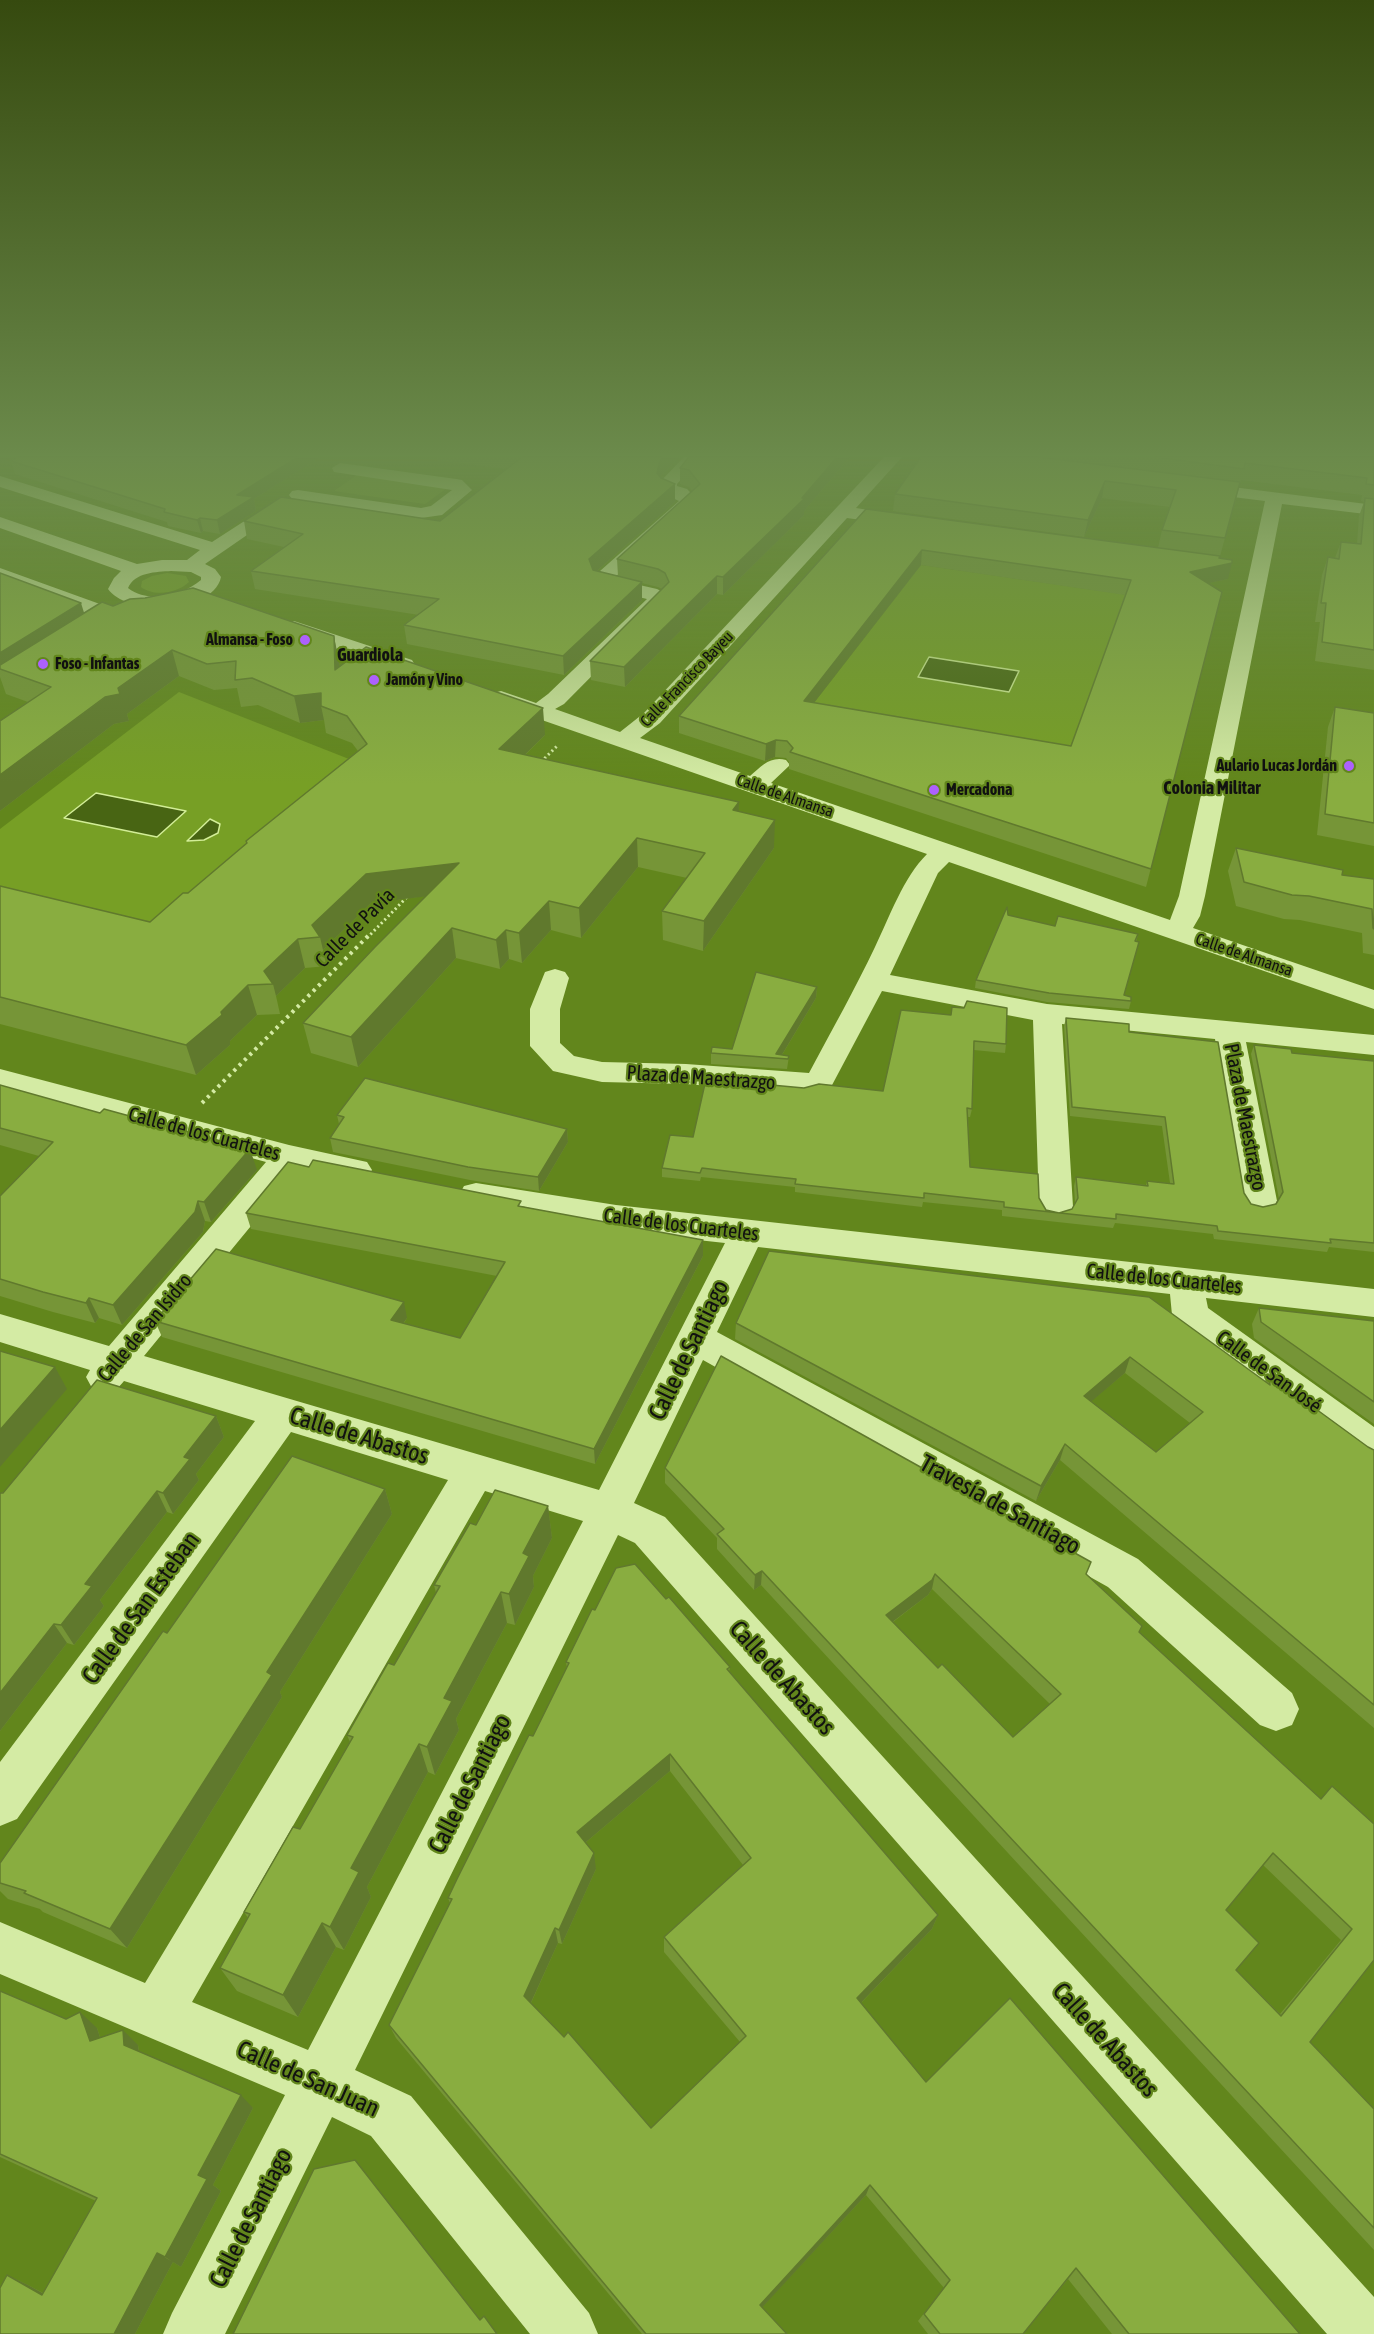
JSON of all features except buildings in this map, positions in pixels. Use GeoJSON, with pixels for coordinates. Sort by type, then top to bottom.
{"type":"FeatureCollection","features":[{"type":"Feature","properties":{"kind":"street"},"geometry":{"type":"LineString","coordinates":[[124,566],[138,571]]}},
{"type":"Feature","properties":{"kind":"street"},"geometry":{"type":"LineString","coordinates":[[161,566],[129,575],[118,589],[123,596],[134,600],[165,601],[207,597],[205,588],[210,582],[210,577],[207,572],[191,566]]}},
{"type":"Feature","properties":{"kind":"street"},"geometry":{"type":"LineString","coordinates":[[538,711],[556,699],[657,600],[656,596],[650,593],[601,582],[601,579],[616,566]]}},
{"type":"Feature","properties":{"kind":"street","name":"Calle Francisco Bayeu"},"geometry":{"type":"LineString","coordinates":[[624,740],[652,718],[794,566]]}},
{"type":"Feature","properties":{"kind":"street"},"geometry":{"type":"LineString","coordinates":[[1177,932],[1186,916],[1192,896],[1252,566]]}},
{"type":"Feature","properties":{"kind":"street"},"geometry":{"type":"LineString","coordinates":[[0,574],[92,608],[113,612]]}},
{"type":"Feature","properties":{"kind":"street"},"geometry":{"type":"LineString","coordinates":[[92,626],[134,600]]}},
{"type":"Feature","properties":{"kind":"street"},"geometry":{"type":"LineString","coordinates":[[272,619],[426,673]]}},
{"type":"Feature","properties":{"kind":"street","name":"Calle de Almansa"},"geometry":{"type":"LineString","coordinates":[[483,692],[1374,1000]]}},
{"type":"Feature","properties":{"kind":"street"},"geometry":{"type":"LineString","coordinates":[[754,785],[778,765]]}},
{"type":"Feature","properties":{"kind":"street","name":"Plaza de Maestrazgo"},"geometry":{"type":"LineString","coordinates":[[555,978],[545,1009],[545,1046],[564,1064],[602,1072],[686,1074],[804,1084],[820,1080],[926,870],[945,851]]}},
{"type":"Feature","properties":{"kind":"street","name":"Plaza de Maestrazgo"},"geometry":{"type":"LineString","coordinates":[[871,980],[1047,1012],[1374,1046]]}},
{"type":"Feature","properties":{"kind":"street"},"geometry":{"type":"LineString","coordinates":[[1047,1012],[1056,1207]]}},
{"type":"Feature","properties":{"kind":"street","name":"Plaza de Maestrazgo"},"geometry":{"type":"LineString","coordinates":[[1229,1032],[1260,1201]]}},
{"type":"Feature","properties":{"kind":"street","name":"Calle de los Cuarteles"},"geometry":{"type":"LineString","coordinates":[[0,1078],[289,1157],[380,1175]]}},
{"type":"Feature","properties":{"kind":"street","name":"Calle de San Isidro"},"geometry":{"type":"LineString","coordinates":[[86,1399],[289,1157]]}},
{"type":"Feature","properties":{"kind":"street","name":"Calle de los Cuarteles"},"geometry":{"type":"LineString","coordinates":[[447,1189],[616,1218],[1374,1303]]}},
{"type":"Feature","properties":{"kind":"street","name":"Calle de Santiago"},"geometry":{"type":"LineString","coordinates":[[193,2334],[747,1233]]}},
{"type":"Feature","properties":{"kind":"street","name":"Calle de San José"},"geometry":{"type":"LineString","coordinates":[[1188,1282],[1190,1315],[1374,1449]]}},
{"type":"Feature","properties":{"kind":"street","name":"Calle de Abastos"},"geometry":{"type":"LineString","coordinates":[[0,1328],[609,1511],[650,1530],[1367,2334]]}},
{"type":"Feature","properties":{"kind":"street","name":"Travesía de Santiago"},"geometry":{"type":"LineString","coordinates":[[696,1338],[1123,1573],[1276,1709]]}},
{"type":"Feature","properties":{"kind":"street","name":"Calle de San Esteban"},"geometry":{"type":"LineString","coordinates":[[0,1802],[282,1414]]}},
{"type":"Feature","properties":{"kind":"street"},"geometry":{"type":"LineString","coordinates":[[156,2014],[475,1471]]}},
{"type":"Feature","properties":{"kind":"street","name":"Calle de San Juan"},"geometry":{"type":"LineString","coordinates":[[0,1948],[319,2082],[391,2116],[568,2334]]}},
{"type":"Feature","properties":{"kind":"path"},"geometry":{"type":"LineString","coordinates":[[537,766],[578,724]]}},
{"type":"Feature","properties":{"kind":"path","name":"Calle de Pavía"},"geometry":{"type":"LineString","coordinates":[[178,1128],[411,892]]}},
{"type":"Feature","properties":{"kind":"shaded area"},"geometry":{"type":"Polygon","coordinates":[[[920,566],[1128,595],[1067,764],[803,717],[920,566]]]}},
{"type":"Feature","properties":{"kind":"shaded area"},"geometry":{"type":"Polygon","coordinates":[[[167,573],[186,576],[189,582],[179,589],[159,593],[141,587],[142,581],[167,573]]]}},
{"type":"Feature","properties":{"kind":"shaded area"},"geometry":{"type":"Polygon","coordinates":[[[929,657],[1019,671],[1009,692],[918,677],[929,657]]]}},
{"type":"Feature","properties":{"kind":"shaded area"},"geometry":{"type":"Polygon","coordinates":[[[179,692],[354,761],[150,935],[0,899],[0,829],[179,692]]]}},
{"type":"Feature","properties":{"kind":"shaded area"},"geometry":{"type":"Polygon","coordinates":[[[96,793],[186,811],[157,837],[64,818],[96,793]]]}},
{"type":"Feature","properties":{"kind":"shaded area"},"geometry":{"type":"Polygon","coordinates":[[[210,819],[220,824],[218,833],[204,840],[187,841],[210,819]]]}},
{"type":"Feature","properties":{"kind":"place","name":"Almansa - Foso"},"geometry":{"type":"Point","coordinates":[305,640]}},
{"type":"Feature","properties":{"kind":"place","name":"Foso - Infantas"},"geometry":{"type":"Point","coordinates":[43,664]}},
{"type":"Feature","properties":{"kind":"place","name":"Jamón y Vino"},"geometry":{"type":"Point","coordinates":[374,680]}},
{"type":"Feature","properties":{"kind":"place","name":"Aulario Lucas Jordán"},"geometry":{"type":"Point","coordinates":[1349,766]}},
{"type":"Feature","properties":{"kind":"place","name":"Mercadona"},"geometry":{"type":"Point","coordinates":[934,790]}},
{"type":"Feature","properties":{"kind":"district","name":"Guardiola"},"geometry":{"type":"Point","coordinates":[370,655]}},
{"type":"Feature","properties":{"kind":"district","name":"Colonia Militar"},"geometry":{"type":"Point","coordinates":[1212,788]}}]}
